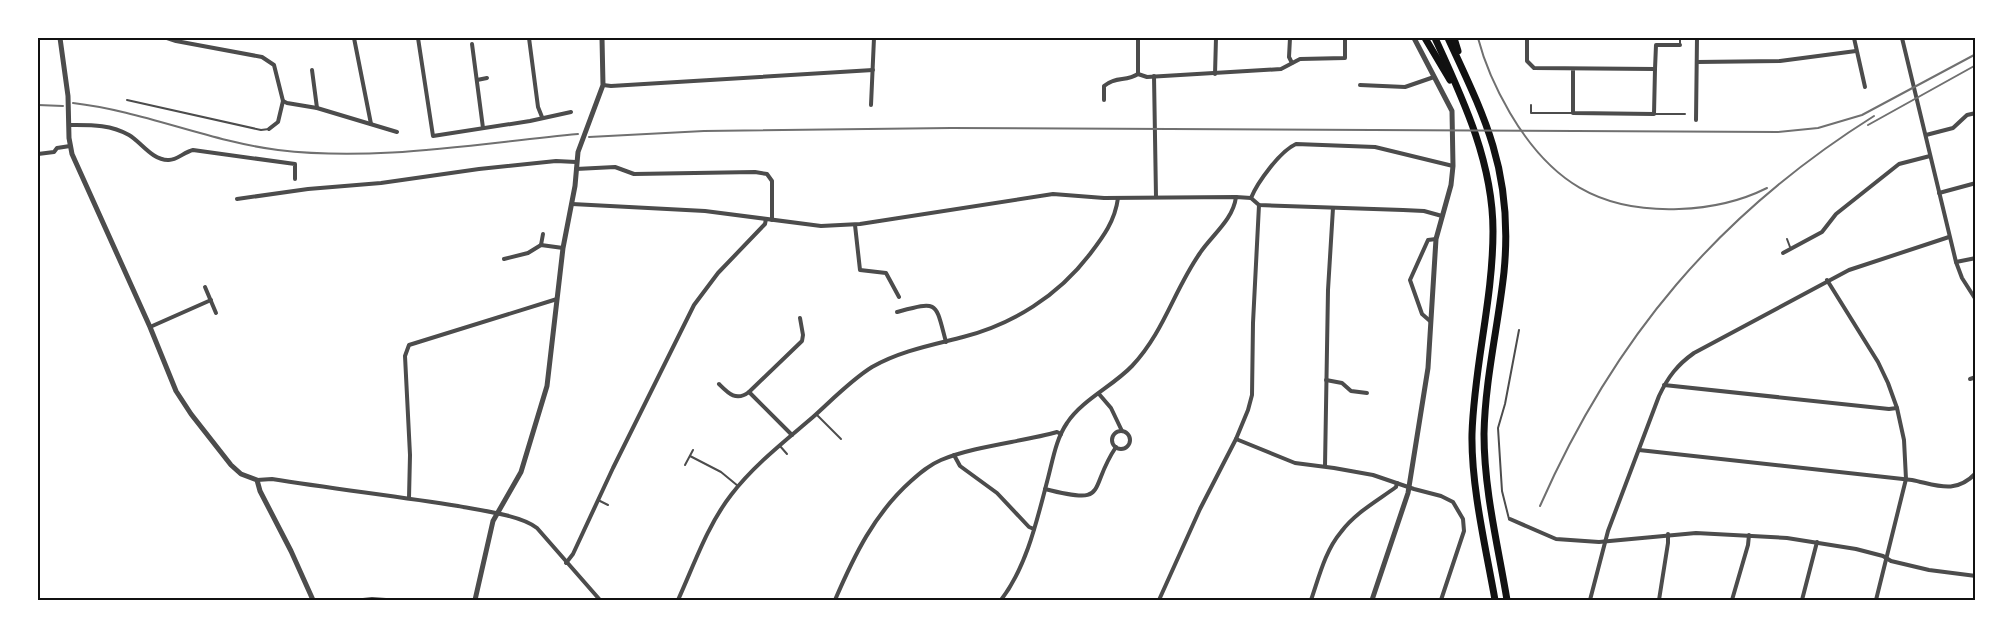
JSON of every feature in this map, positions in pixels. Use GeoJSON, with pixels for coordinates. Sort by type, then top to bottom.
{"type":"FeatureCollection","features":[{"type":"Feature","properties":{"kind":"highway"},"geometry":{"type":"LineString","coordinates":[[1425,38],[1472,122]]}},
{"type":"Feature","properties":{"kind":"highway"},"geometry":{"type":"LineString","coordinates":[[1435,38],[1472,122],[1480,147],[1491,201],[1493,230],[1490,282],[1476,386],[1472,437],[1476,485],[1495,600]]}},
{"type":"Feature","properties":{"kind":"highway"},"geometry":{"type":"LineString","coordinates":[[1448,38],[1494,147],[1504,209],[1504,272],[1488,385],[1484,437],[1487,482],[1507,600]]}},
{"type":"Feature","properties":{"kind":"highway"},"geometry":{"type":"LineString","coordinates":[[1454,38],[1464,73]]}},
{"type":"Feature","properties":{"kind":"street"},"geometry":{"type":"LineString","coordinates":[[60,38],[68,99],[70,146],[150,327],[176,392],[231,465],[241,474],[257,480],[272,479],[409,498],[497,514],[532,524],[600,600]]}},
{"type":"Feature","properties":{"kind":"street"},"geometry":{"type":"LineString","coordinates":[[167,38],[269,60],[277,71],[283,101],[278,122],[269,129]]}},
{"type":"Feature","properties":{"kind":"street"},"geometry":{"type":"LineString","coordinates":[[354,38],[371,124]]}},
{"type":"Feature","properties":{"kind":"street"},"geometry":{"type":"LineString","coordinates":[[417,38],[433,136],[571,112]]}},
{"type":"Feature","properties":{"kind":"street"},"geometry":{"type":"LineString","coordinates":[[529,38],[538,107],[542,117]]}},
{"type":"Feature","properties":{"kind":"street"},"geometry":{"type":"LineString","coordinates":[[475,600],[494,521],[521,472],[545,393],[576,162],[603,85],[602,38]]}},
{"type":"Feature","properties":{"kind":"street"},"geometry":{"type":"LineString","coordinates":[[871,105],[874,38]]}},
{"type":"Feature","properties":{"kind":"street"},"geometry":{"type":"LineString","coordinates":[[1138,38],[1138,74]]}},
{"type":"Feature","properties":{"kind":"street"},"geometry":{"type":"LineString","coordinates":[[1215,74],[1216,38]]}},
{"type":"Feature","properties":{"kind":"street"},"geometry":{"type":"LineString","coordinates":[[1290,38],[1289,57],[1292,63]]}},
{"type":"Feature","properties":{"kind":"street"},"geometry":{"type":"LineString","coordinates":[[1138,74],[1144,77],[1277,70],[1305,58],[1346,58],[1346,38]]}},
{"type":"Feature","properties":{"kind":"street"},"geometry":{"type":"LineString","coordinates":[[1372,600],[1398,526],[1408,488],[1427,375],[1436,239],[1454,166],[1452,111],[1414,38]]}},
{"type":"Feature","properties":{"kind":"street"},"geometry":{"type":"LineString","coordinates":[[1527,38],[1527,61],[1534,68],[1655,69]]}},
{"type":"Feature","properties":{"kind":"street"},"geometry":{"type":"LineString","coordinates":[[1696,120],[1697,38]]}},
{"type":"Feature","properties":{"kind":"street"},"geometry":{"type":"LineString","coordinates":[[1854,38],[1865,87]]}},
{"type":"Feature","properties":{"kind":"street"},"geometry":{"type":"LineString","coordinates":[[1902,38],[1956,262],[1962,278],[1976,300]]}},
{"type":"Feature","properties":{"kind":"street"},"geometry":{"type":"LineString","coordinates":[[472,44],[483,128]]}},
{"type":"Feature","properties":{"kind":"street"},"geometry":{"type":"LineString","coordinates":[[1573,69],[1573,113],[1654,114],[1656,45],[1680,45]]}},
{"type":"Feature","properties":{"kind":"street"},"geometry":{"type":"LineString","coordinates":[[1697,62],[1780,61],[1856,51]]}},
{"type":"Feature","properties":{"kind":"street"},"geometry":{"type":"LineString","coordinates":[[312,70],[317,108]]}},
{"type":"Feature","properties":{"kind":"street"},"geometry":{"type":"LineString","coordinates":[[603,85],[873,70]]}},
{"type":"Feature","properties":{"kind":"street"},"geometry":{"type":"LineString","coordinates":[[1104,100],[1104,86],[1111,80],[1134,77],[1138,74]]}},
{"type":"Feature","properties":{"kind":"street"},"geometry":{"type":"LineString","coordinates":[[1154,76],[1156,197]]}},
{"type":"Feature","properties":{"kind":"street"},"geometry":{"type":"LineString","coordinates":[[1360,85],[1405,87],[1434,77]]}},
{"type":"Feature","properties":{"kind":"street"},"geometry":{"type":"LineString","coordinates":[[477,80],[487,78]]}},
{"type":"Feature","properties":{"kind":"street"},"geometry":{"type":"LineString","coordinates":[[283,101],[317,108],[397,132]]}},
{"type":"Feature","properties":{"kind":"street"},"geometry":{"type":"LineString","coordinates":[[1925,135],[1953,128],[1967,115],[1976,113]]}},
{"type":"Feature","properties":{"kind":"street"},"geometry":{"type":"LineString","coordinates":[[69,125],[100,126],[117,130],[131,136],[165,160],[193,150],[295,164],[295,179]]}},
{"type":"Feature","properties":{"kind":"street"},"geometry":{"type":"LineString","coordinates":[[1251,198],[1261,179],[1290,147],[1296,144],[1375,147],[1454,166]]}},
{"type":"Feature","properties":{"kind":"street"},"geometry":{"type":"LineString","coordinates":[[38,154],[54,152],[57,148],[70,146]]}},
{"type":"Feature","properties":{"kind":"street"},"geometry":{"type":"LineString","coordinates":[[1784,253],[1822,232],[1836,214],[1899,164],[1930,156]]}},
{"type":"Feature","properties":{"kind":"street"},"geometry":{"type":"LineString","coordinates":[[237,199],[490,168],[556,161],[576,162]]}},
{"type":"Feature","properties":{"kind":"street"},"geometry":{"type":"LineString","coordinates":[[576,169],[615,167],[634,174],[755,172],[767,174],[772,181],[771,220]]}},
{"type":"Feature","properties":{"kind":"street"},"geometry":{"type":"LineString","coordinates":[[1939,194],[1976,183]]}},
{"type":"Feature","properties":{"kind":"street"},"geometry":{"type":"LineString","coordinates":[[572,204],[705,211],[811,225],[855,225],[1039,195],[1060,194],[1118,198],[1236,197],[1251,198],[1259,206],[1416,210],[1442,216]]}},
{"type":"Feature","properties":{"kind":"street"},"geometry":{"type":"LineString","coordinates":[[1001,600],[1014,582],[1022,564],[1034,529],[1056,445],[1068,421],[1131,368],[1144,353],[1165,320],[1200,253],[1232,213],[1236,197]]}},
{"type":"Feature","properties":{"kind":"street"},"geometry":{"type":"LineString","coordinates":[[678,600],[725,503],[738,486],[792,435],[872,367],[906,352],[995,327],[1032,308],[1060,287],[1082,264],[1102,238],[1114,216],[1118,198]]}},
{"type":"Feature","properties":{"kind":"street"},"geometry":{"type":"LineString","coordinates":[[1159,600],[1236,439],[1252,395],[1259,206]]}},
{"type":"Feature","properties":{"kind":"street"},"geometry":{"type":"LineString","coordinates":[[1325,466],[1328,290],[1333,208]]}},
{"type":"Feature","properties":{"kind":"street"},"geometry":{"type":"LineString","coordinates":[[566,563],[573,554],[702,292],[765,224],[766,219]]}},
{"type":"Feature","properties":{"kind":"street"},"geometry":{"type":"LineString","coordinates":[[855,225],[861,270],[886,273],[899,297]]}},
{"type":"Feature","properties":{"kind":"street"},"geometry":{"type":"LineString","coordinates":[[541,245],[543,234]]}},
{"type":"Feature","properties":{"kind":"street"},"geometry":{"type":"LineString","coordinates":[[1590,600],[1605,541],[1664,385],[1676,367],[1694,353],[1827,280],[1869,262],[1949,237]]}},
{"type":"Feature","properties":{"kind":"street"},"geometry":{"type":"LineString","coordinates":[[1430,321],[1422,314],[1410,280],[1428,240],[1436,239]]}},
{"type":"Feature","properties":{"kind":"street"},"geometry":{"type":"LineString","coordinates":[[504,259],[528,253],[541,245],[563,248]]}},
{"type":"Feature","properties":{"kind":"street"},"geometry":{"type":"LineString","coordinates":[[1956,262],[1976,258]]}},
{"type":"Feature","properties":{"kind":"street"},"geometry":{"type":"LineString","coordinates":[[1827,280],[1878,362],[1897,408],[1904,440],[1906,479],[1876,600]]}},
{"type":"Feature","properties":{"kind":"street"},"geometry":{"type":"LineString","coordinates":[[205,287],[216,313]]}},
{"type":"Feature","properties":{"kind":"street"},"geometry":{"type":"LineString","coordinates":[[409,498],[410,455],[406,350],[415,342],[557,299]]}},
{"type":"Feature","properties":{"kind":"street"},"geometry":{"type":"LineString","coordinates":[[150,327],[211,300]]}},
{"type":"Feature","properties":{"kind":"street"},"geometry":{"type":"LineString","coordinates":[[897,312],[927,305],[933,306],[938,312],[946,342]]}},
{"type":"Feature","properties":{"kind":"street"},"geometry":{"type":"LineString","coordinates":[[719,384],[732,396],[740,397],[749,392],[802,341],[800,318]]}},
{"type":"Feature","properties":{"kind":"street"},"geometry":{"type":"LineString","coordinates":[[1326,380],[1336,380],[1351,392],[1367,393]]}},
{"type":"Feature","properties":{"kind":"street"},"geometry":{"type":"LineString","coordinates":[[1664,385],[1889,410],[1897,408]]}},
{"type":"Feature","properties":{"kind":"street"},"geometry":{"type":"LineString","coordinates":[[749,392],[792,435]]}},
{"type":"Feature","properties":{"kind":"street"},"geometry":{"type":"LineString","coordinates":[[1099,394],[1111,408],[1122,431],[1129,435],[1129,444],[1122,448],[1116,447]]}},
{"type":"Feature","properties":{"kind":"street"},"geometry":{"type":"LineString","coordinates":[[1116,447],[1113,437],[1116,432],[1122,431]]}},
{"type":"Feature","properties":{"kind":"street"},"geometry":{"type":"LineString","coordinates":[[835,600],[863,541],[878,517],[890,502],[929,466],[954,455],[1057,432],[1061,434]]}},
{"type":"Feature","properties":{"kind":"street"},"geometry":{"type":"LineString","coordinates":[[1236,439],[1295,463],[1361,472],[1408,488],[1448,498],[1457,507],[1463,519],[1463,538],[1441,600]]}},
{"type":"Feature","properties":{"kind":"street"},"geometry":{"type":"LineString","coordinates":[[1045,489],[1078,497],[1089,495],[1096,489],[1116,447]]}},
{"type":"Feature","properties":{"kind":"street"},"geometry":{"type":"LineString","coordinates":[[1639,450],[1906,479],[1950,487],[1967,482],[1976,473]]}},
{"type":"Feature","properties":{"kind":"street"},"geometry":{"type":"LineString","coordinates":[[954,455],[960,466],[997,493],[1029,527],[1034,529]]}},
{"type":"Feature","properties":{"kind":"street"},"geometry":{"type":"LineString","coordinates":[[257,480],[313,600]]}},
{"type":"Feature","properties":{"kind":"street"},"geometry":{"type":"LineString","coordinates":[[1311,600],[1324,562],[1336,538],[1355,518],[1396,487],[1397,483]]}},
{"type":"Feature","properties":{"kind":"street"},"geometry":{"type":"LineString","coordinates":[[1510,519],[1556,539],[1605,541],[1668,534],[1720,533],[1817,542],[1883,556],[1891,561],[1929,570],[1976,576]]}},
{"type":"Feature","properties":{"kind":"street"},"geometry":{"type":"LineString","coordinates":[[1659,600],[1668,534]]}},
{"type":"Feature","properties":{"kind":"street"},"geometry":{"type":"LineString","coordinates":[[1732,600],[1749,534]]}},
{"type":"Feature","properties":{"kind":"street"},"geometry":{"type":"LineString","coordinates":[[1802,600],[1817,542]]}},
{"type":"Feature","properties":{"kind":"street"},"geometry":{"type":"LineString","coordinates":[[363,600],[386,600]]}},
{"type":"Feature","properties":{"kind":"lane"},"geometry":{"type":"LineString","coordinates":[[1680,38],[1680,45]]}},
{"type":"Feature","properties":{"kind":"lane"},"geometry":{"type":"LineString","coordinates":[[127,99],[261,130],[269,129]]}},
{"type":"Feature","properties":{"kind":"lane"},"geometry":{"type":"LineString","coordinates":[[1531,105],[1531,113],[1573,113]]}},
{"type":"Feature","properties":{"kind":"lane"},"geometry":{"type":"LineString","coordinates":[[1654,114],[1685,114]]}},
{"type":"Feature","properties":{"kind":"lane"},"geometry":{"type":"LineString","coordinates":[[1787,239],[1791,249]]}},
{"type":"Feature","properties":{"kind":"lane"},"geometry":{"type":"LineString","coordinates":[[1510,519],[1502,490],[1498,428],[1519,330]]}},
{"type":"Feature","properties":{"kind":"lane"},"geometry":{"type":"LineString","coordinates":[[816,414],[841,439]]}},
{"type":"Feature","properties":{"kind":"lane"},"geometry":{"type":"LineString","coordinates":[[780,446],[788,454]]}},
{"type":"Feature","properties":{"kind":"lane"},"geometry":{"type":"LineString","coordinates":[[685,465],[693,450]]}},
{"type":"Feature","properties":{"kind":"lane"},"geometry":{"type":"LineString","coordinates":[[690,456],[721,472],[738,486]]}},
{"type":"Feature","properties":{"kind":"lane"},"geometry":{"type":"LineString","coordinates":[[598,500],[608,505]]}},
{"type":"Feature","properties":{"kind":"railway"},"geometry":{"type":"LineString","coordinates":[[1478,38],[1496,86],[1525,137],[1560,174],[1580,188],[1624,205],[1650,209],[1702,207],[1746,197],[1767,188]]}},
{"type":"Feature","properties":{"kind":"railway"},"geometry":{"type":"LineString","coordinates":[[589,137],[704,131],[951,128],[1778,132],[1818,128],[1862,115],[1976,54]]}},
{"type":"Feature","properties":{"kind":"railway"},"geometry":{"type":"LineString","coordinates":[[1868,125],[1976,65]]}},
{"type":"Feature","properties":{"kind":"railway"},"geometry":{"type":"LineString","coordinates":[[73,103],[125,112],[252,146],[316,153],[391,153],[578,134]]}},
{"type":"Feature","properties":{"kind":"railway"},"geometry":{"type":"LineString","coordinates":[[38,105],[63,106]]}},
{"type":"Feature","properties":{"kind":"railway"},"geometry":{"type":"LineString","coordinates":[[1540,506],[1569,445],[1601,388],[1637,335],[1676,285],[1719,238],[1766,195],[1818,154],[1874,116]]}}]}
